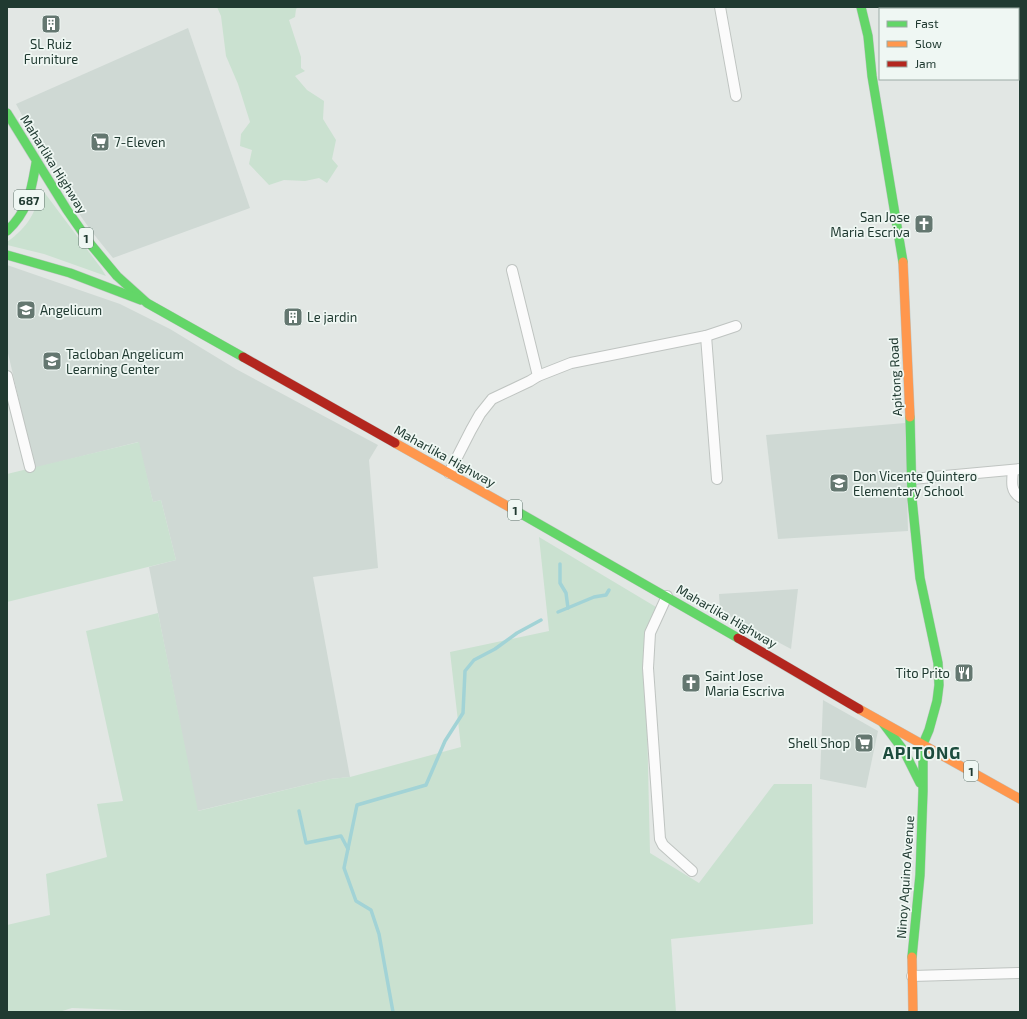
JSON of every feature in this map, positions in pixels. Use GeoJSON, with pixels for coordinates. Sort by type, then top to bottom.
{"type":"FeatureCollection","features":[{"type":"Feature","properties":{"kind":"main road","name":"Apitong Road"},"geometry":{"type":"LineString","coordinates":[[861,7],[868,36],[872,76],[903,262],[912,446],[912,499],[920,578],[938,663],[939,685],[936,701],[929,730],[922,744]]}},
{"type":"Feature","properties":{"kind":"main road","name":"Maharlika Highway"},"geometry":{"type":"LineString","coordinates":[[7,113],[36,163],[67,211],[106,265],[133,292],[147,303],[667,596],[880,720],[1020,799]]}},
{"type":"Feature","properties":{"kind":"main road","name":"687"},"geometry":{"type":"LineString","coordinates":[[7,231],[18,222],[25,211],[29,200],[36,163]]}},
{"type":"Feature","properties":{"kind":"main road"},"geometry":{"type":"LineString","coordinates":[[7,255],[70,273],[147,303]]}},
{"type":"Feature","properties":{"kind":"main road"},"geometry":{"type":"LineString","coordinates":[[880,720],[894,736],[906,754],[917,775],[923,791]]}},
{"type":"Feature","properties":{"kind":"main road","name":"Ninoy Aquino Avenue"},"geometry":{"type":"LineString","coordinates":[[913,1012],[912,960],[920,875],[923,791],[922,744]]}},
{"type":"Feature","properties":{"kind":"street"},"geometry":{"type":"LineString","coordinates":[[720,7],[736,96]]}},
{"type":"Feature","properties":{"kind":"street"},"geometry":{"type":"LineString","coordinates":[[512,270],[538,376]]}},
{"type":"Feature","properties":{"kind":"street"},"geometry":{"type":"LineString","coordinates":[[449,473],[480,414],[492,399],[530,382],[538,376],[572,363],[706,336],[736,326]]}},
{"type":"Feature","properties":{"kind":"street"},"geometry":{"type":"LineString","coordinates":[[706,336],[718,479]]}},
{"type":"Feature","properties":{"kind":"street"},"geometry":{"type":"LineString","coordinates":[[7,376],[30,467]]}},
{"type":"Feature","properties":{"kind":"street"},"geometry":{"type":"LineString","coordinates":[[912,479],[1016,470],[1012,488],[1015,494],[1020,497]]}},
{"type":"Feature","properties":{"kind":"street"},"geometry":{"type":"LineString","coordinates":[[667,596],[650,633],[648,668],[660,838],[663,845],[692,872]]}},
{"type":"Feature","properties":{"kind":"street"},"geometry":{"type":"LineString","coordinates":[[912,976],[1020,972]]}},
{"type":"Feature","properties":{"kind":"shaded area"},"geometry":{"type":"Polygon","coordinates":[[[188,28],[250,208],[113,258],[92,232],[63,191],[16,104],[188,28]]]}},
{"type":"Feature","properties":{"kind":"shaded area"},"geometry":{"type":"Polygon","coordinates":[[[7,265],[120,304],[170,329],[236,369],[378,445],[369,460],[378,568],[313,577],[350,777],[330,779],[197,811],[149,567],[176,560],[161,500],[153,502],[138,442],[35,468],[7,349],[7,265]]]}},
{"type":"Feature","properties":{"kind":"shaded area","name":"Don Vicente Quintero Elementary School"},"geometry":{"type":"Polygon","coordinates":[[[905,423],[908,531],[778,539],[766,435],[905,423]]]}},
{"type":"Feature","properties":{"kind":"shaded area"},"geometry":{"type":"Polygon","coordinates":[[[798,589],[791,649],[720,611],[719,594],[798,589]]]}},
{"type":"Feature","properties":{"kind":"shaded area"},"geometry":{"type":"Polygon","coordinates":[[[823,700],[878,731],[866,788],[820,779],[823,700]]]}},
{"type":"Feature","properties":{"kind":"green space"},"geometry":{"type":"Polygon","coordinates":[[[217,7],[298,7],[296,9],[295,17],[289,20],[301,57],[301,68],[305,71],[295,76],[307,90],[324,101],[323,119],[336,140],[332,159],[338,166],[327,183],[319,178],[305,181],[284,180],[269,185],[249,164],[252,150],[240,146],[241,134],[250,122],[238,84],[226,56],[221,16],[217,7]]]}},
{"type":"Feature","properties":{"kind":"green space"},"geometry":{"type":"Polygon","coordinates":[[[41,188],[106,276],[44,254],[7,245],[7,242],[26,225],[30,219],[37,205],[41,188]]]}},
{"type":"Feature","properties":{"kind":"green space"},"geometry":{"type":"Polygon","coordinates":[[[139,442],[153,502],[161,500],[176,560],[7,602],[7,474],[139,442]]]}},
{"type":"Feature","properties":{"kind":"green space"},"geometry":{"type":"Polygon","coordinates":[[[539,537],[656,607],[645,637],[650,853],[699,883],[774,784],[812,784],[813,924],[671,939],[676,1012],[174,1012],[72,1008],[59,1012],[7,1012],[7,925],[50,915],[46,874],[107,857],[97,804],[123,801],[86,631],[158,613],[198,811],[330,779],[350,777],[461,747],[450,652],[549,631],[539,537]]]}},
{"type":"Feature","properties":{"kind":"waterway"},"geometry":{"type":"LineString","coordinates":[[560,564],[560,583],[566,593],[568,608]]}},
{"type":"Feature","properties":{"kind":"waterway"},"geometry":{"type":"LineString","coordinates":[[558,612],[594,597],[606,595],[609,590]]}},
{"type":"Feature","properties":{"kind":"waterway"},"geometry":{"type":"LineString","coordinates":[[393,1012],[379,934],[371,910],[356,901],[344,868],[357,805],[426,785],[445,741],[463,713],[465,671],[474,660],[495,649],[517,633],[541,620]]}},
{"type":"Feature","properties":{"kind":"waterway"},"geometry":{"type":"LineString","coordinates":[[299,811],[306,843],[341,836],[348,849]]}},
{"type":"Feature","properties":{"kind":"traffic: fast"},"geometry":{"type":"LineString","coordinates":[[861,7],[868,36],[872,76],[903,262]]}},
{"type":"Feature","properties":{"kind":"traffic: fast"},"geometry":{"type":"LineString","coordinates":[[7,113],[67,210],[92,246],[117,276],[147,303],[243,357]]}},
{"type":"Feature","properties":{"kind":"traffic: fast"},"geometry":{"type":"LineString","coordinates":[[7,231],[25,208],[36,163]]}},
{"type":"Feature","properties":{"kind":"traffic: fast"},"geometry":{"type":"LineString","coordinates":[[7,255],[70,273],[141,300]]}},
{"type":"Feature","properties":{"kind":"traffic: fast"},"geometry":{"type":"LineString","coordinates":[[910,417],[912,499],[920,578],[938,663],[939,685],[937,701],[929,730],[923,744],[920,875],[912,957]]}},
{"type":"Feature","properties":{"kind":"traffic: fast"},"geometry":{"type":"LineString","coordinates":[[511,508],[738,638]]}},
{"type":"Feature","properties":{"kind":"traffic: fast"},"geometry":{"type":"LineString","coordinates":[[883,723],[904,751],[920,783]]}},
{"type":"Feature","properties":{"kind":"traffic: slow"},"geometry":{"type":"LineString","coordinates":[[903,262],[910,417]]}},
{"type":"Feature","properties":{"kind":"traffic: slow"},"geometry":{"type":"LineString","coordinates":[[395,443],[511,508]]}},
{"type":"Feature","properties":{"kind":"traffic: slow"},"geometry":{"type":"LineString","coordinates":[[859,709],[1020,799]]}},
{"type":"Feature","properties":{"kind":"traffic: slow"},"geometry":{"type":"LineString","coordinates":[[912,957],[913,1012]]}},
{"type":"Feature","properties":{"kind":"traffic: jam"},"geometry":{"type":"LineString","coordinates":[[243,357],[395,443]]}},
{"type":"Feature","properties":{"kind":"traffic: jam"},"geometry":{"type":"LineString","coordinates":[[738,638],[859,709]]}},
{"type":"Feature","properties":{"kind":"place","name":"SL Ruiz Furniture"},"geometry":{"type":"Point","coordinates":[51,24]}},
{"type":"Feature","properties":{"kind":"place","name":"7-Eleven"},"geometry":{"type":"Point","coordinates":[100,142]}},
{"type":"Feature","properties":{"kind":"place","name":"San Jose Maria Escriva"},"geometry":{"type":"Point","coordinates":[924,224]}},
{"type":"Feature","properties":{"kind":"place","name":"Angelicum"},"geometry":{"type":"Point","coordinates":[26,310]}},
{"type":"Feature","properties":{"kind":"place","name":"Le jardin"},"geometry":{"type":"Point","coordinates":[293,317]}},
{"type":"Feature","properties":{"kind":"place","name":"Tacloban Angelicum Learning Center"},"geometry":{"type":"Point","coordinates":[52,361]}},
{"type":"Feature","properties":{"kind":"place","name":"Don Vicente Quintero Elementary School"},"geometry":{"type":"Point","coordinates":[839,483]}},
{"type":"Feature","properties":{"kind":"place","name":"Tito Prito"},"geometry":{"type":"Point","coordinates":[964,673]}},
{"type":"Feature","properties":{"kind":"place","name":"Saint Jose Maria Escriva"},"geometry":{"type":"Point","coordinates":[691,683]}},
{"type":"Feature","properties":{"kind":"place","name":"Shell Shop"},"geometry":{"type":"Point","coordinates":[864,743]}},
{"type":"Feature","properties":{"kind":"district","name":"APITONG"},"geometry":{"type":"Point","coordinates":[922,752]}}]}
